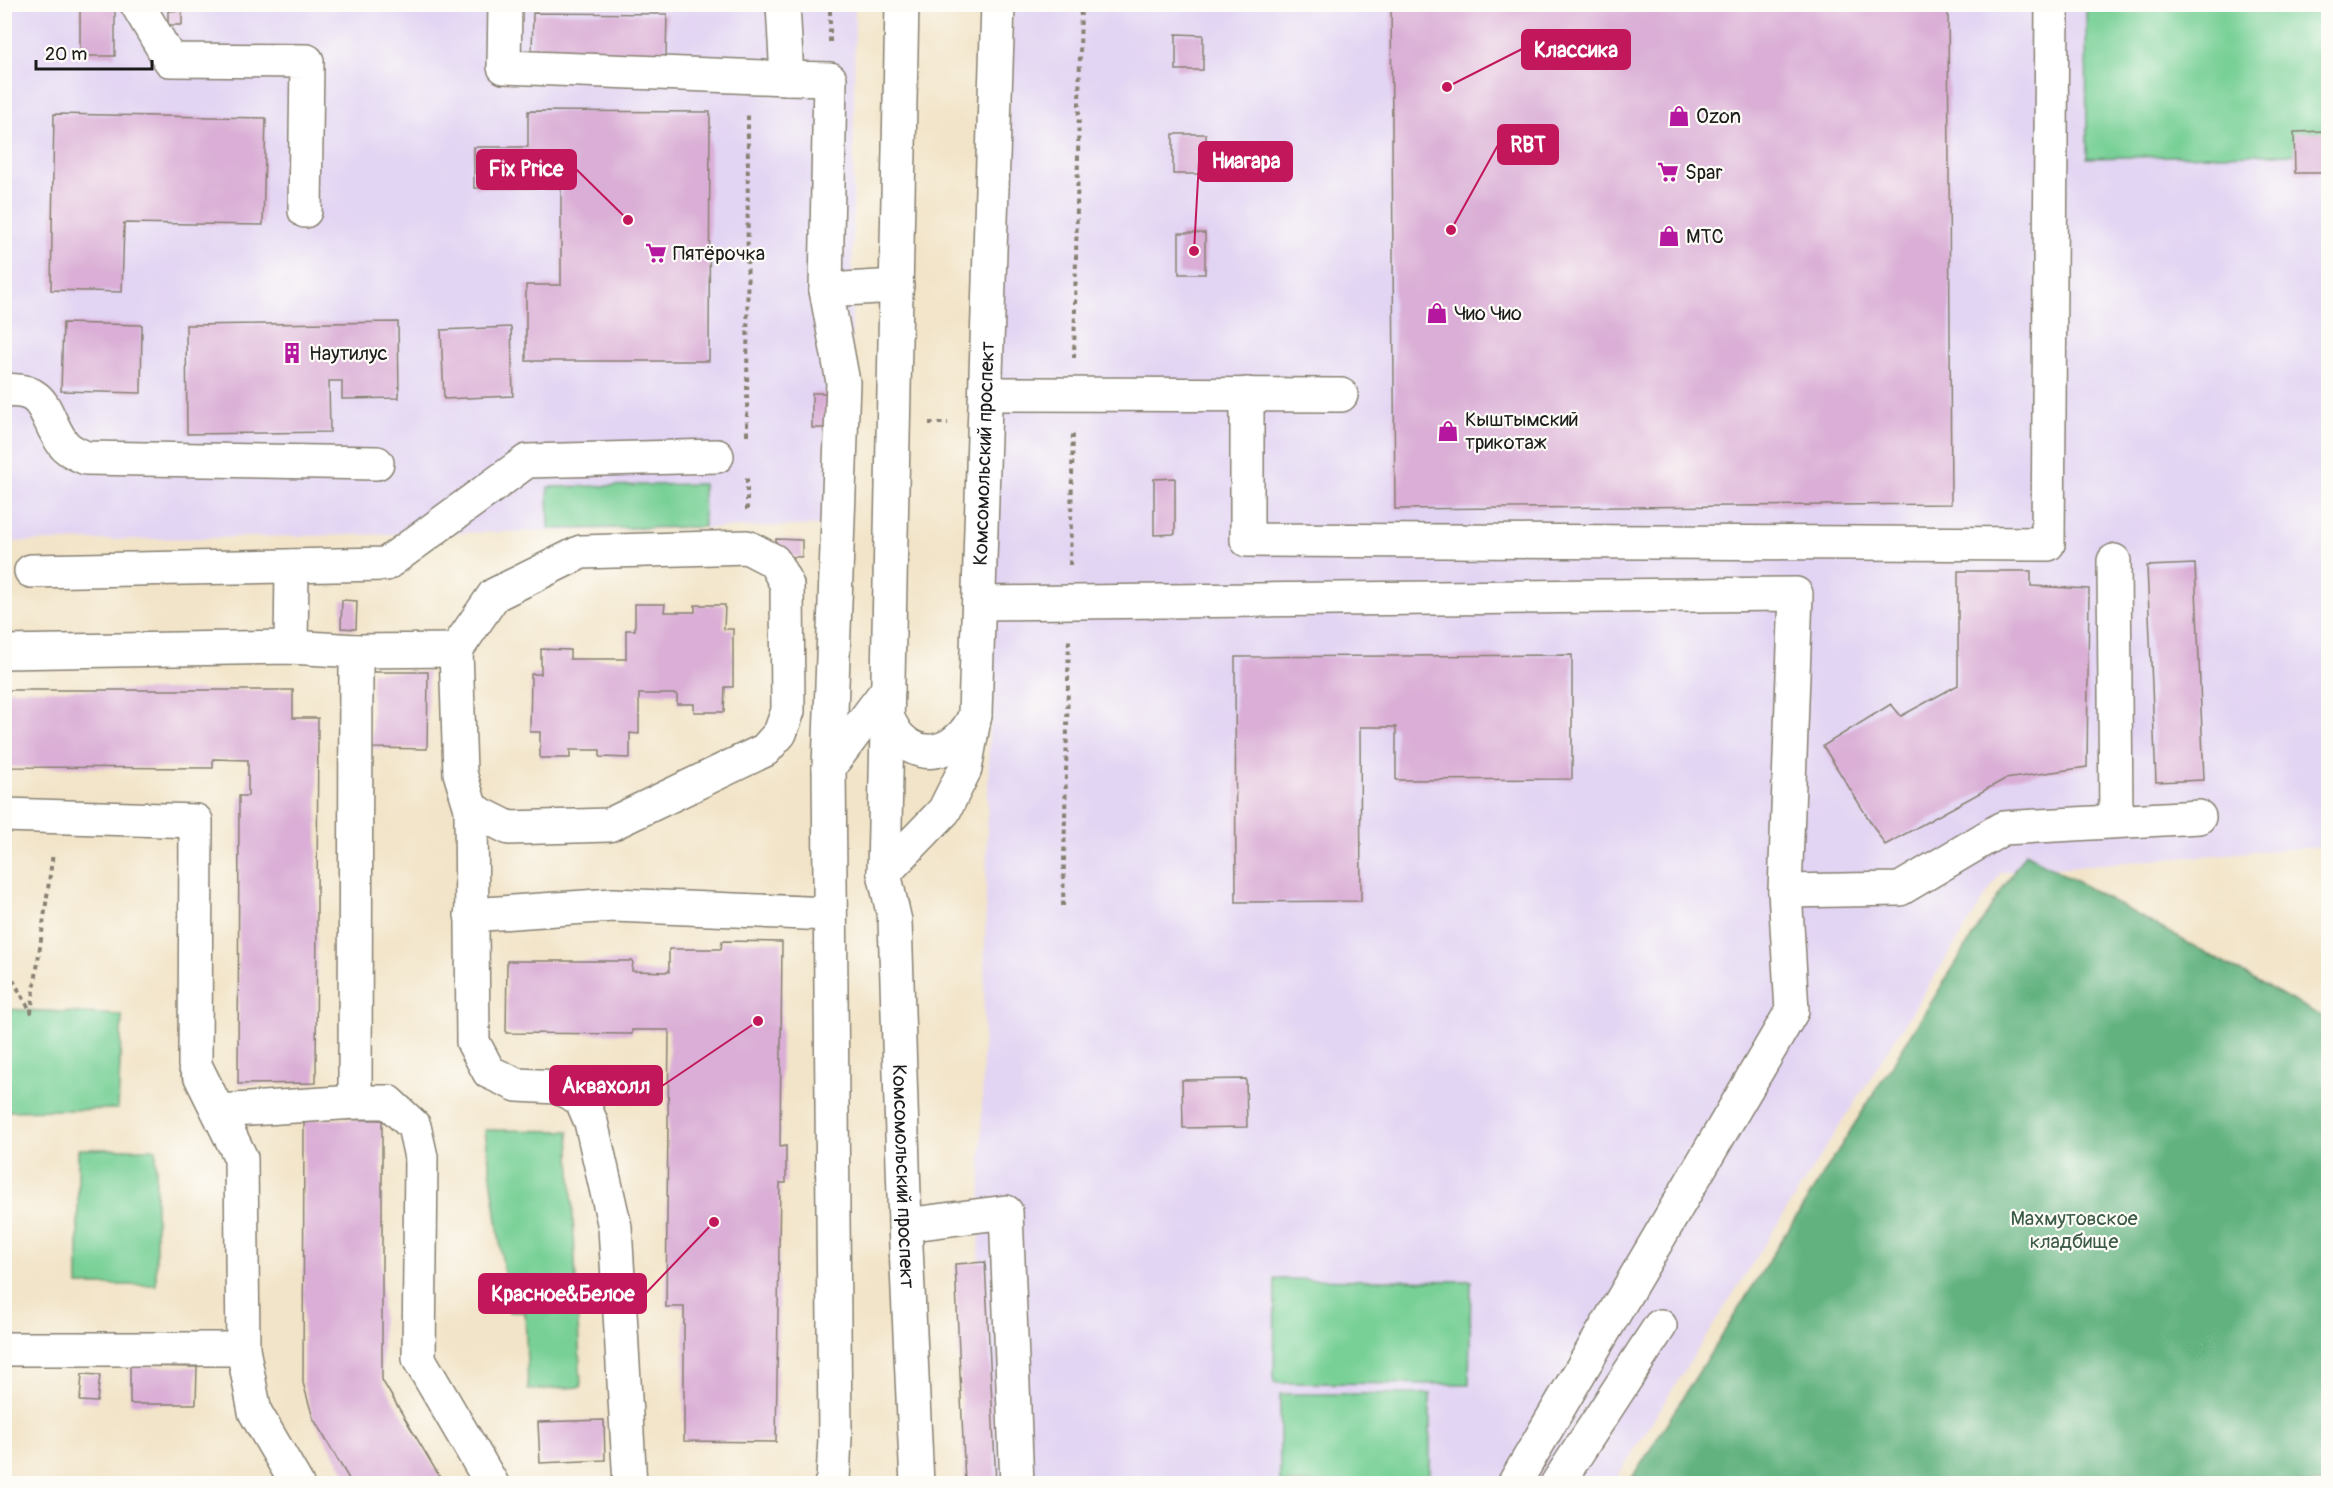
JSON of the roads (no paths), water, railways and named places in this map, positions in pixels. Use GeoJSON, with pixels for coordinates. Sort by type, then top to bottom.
{"type":"FeatureCollection","features":[{"type":"Feature","properties":{"kind":"street"},"geometry":{"type":"LineString","coordinates":[[137,4],[170,60],[307,61],[305,211]]}},
{"type":"Feature","properties":{"kind":"street"},"geometry":{"type":"LineString","coordinates":[[505,4],[504,67],[830,79],[826,290],[843,382],[829,767],[835,1437],[831,1484]]}},
{"type":"Feature","properties":{"kind":"street"},"geometry":{"type":"LineString","coordinates":[[783,4],[787,78]]}},
{"type":"Feature","properties":{"kind":"street","name":"Комсомольский проспект"},"geometry":{"type":"LineString","coordinates":[[902,4],[884,873],[896,921],[905,1225],[917,1484]]}},
{"type":"Feature","properties":{"kind":"street","name":"Комсомольский проспект"},"geometry":{"type":"LineString","coordinates":[[884,873],[944,811],[965,769],[975,714],[998,4]]}},
{"type":"Feature","properties":{"kind":"street"},"geometry":{"type":"LineString","coordinates":[[1247,394],[1247,540],[2048,544],[2052,4]]}},
{"type":"Feature","properties":{"kind":"street"},"geometry":{"type":"LineString","coordinates":[[826,290],[897,286]]}},
{"type":"Feature","properties":{"kind":"street"},"geometry":{"type":"LineString","coordinates":[[4,391],[18,389],[37,397],[66,447],[86,458],[377,464]]}},
{"type":"Feature","properties":{"kind":"street"},"geometry":{"type":"LineString","coordinates":[[986,393],[1341,395]]}},
{"type":"Feature","properties":{"kind":"street"},"geometry":{"type":"LineString","coordinates":[[30,571],[386,564],[527,461],[717,456]]}},
{"type":"Feature","properties":{"kind":"street"},"geometry":{"type":"LineString","coordinates":[[471,809],[509,828],[609,825],[765,750],[780,733],[788,711],[787,585],[774,561],[747,547],[581,552],[494,595],[456,650],[460,773],[471,809],[473,1042],[489,1072],[517,1085],[558,1087],[581,1099],[591,1122],[615,1227],[630,1484]]}},
{"type":"Feature","properties":{"kind":"street"},"geometry":{"type":"LineString","coordinates":[[2114,561],[2116,821]]}},
{"type":"Feature","properties":{"kind":"street"},"geometry":{"type":"LineString","coordinates":[[291,647],[292,566]]}},
{"type":"Feature","properties":{"kind":"street"},"geometry":{"type":"LineString","coordinates":[[979,603],[1796,594],[1785,891],[1792,1011],[1514,1484]]}},
{"type":"Feature","properties":{"kind":"street"},"geometry":{"type":"LineString","coordinates":[[4,652],[291,647],[356,651],[456,650]]}},
{"type":"Feature","properties":{"kind":"street"},"geometry":{"type":"LineString","coordinates":[[355,1102],[356,651]]}},
{"type":"Feature","properties":{"kind":"street"},"geometry":{"type":"LineString","coordinates":[[829,767],[888,704]]}},
{"type":"Feature","properties":{"kind":"street"},"geometry":{"type":"LineString","coordinates":[[888,704],[898,737],[909,745],[932,751],[947,748],[959,740],[969,729],[975,714]]}},
{"type":"Feature","properties":{"kind":"street"},"geometry":{"type":"LineString","coordinates":[[4,815],[196,821],[195,1065],[241,1158],[243,1349],[255,1412],[297,1484]]}},
{"type":"Feature","properties":{"kind":"street"},"geometry":{"type":"LineString","coordinates":[[1785,891],[1900,889],[2003,828],[2199,817]]}},
{"type":"Feature","properties":{"kind":"street"},"geometry":{"type":"LineString","coordinates":[[471,915],[613,906],[830,914]]}},
{"type":"Feature","properties":{"kind":"street"},"geometry":{"type":"LineString","coordinates":[[219,1111],[388,1102],[414,1126],[421,1157],[419,1359],[492,1484]]}},
{"type":"Feature","properties":{"kind":"street"},"geometry":{"type":"LineString","coordinates":[[905,1225],[1006,1212],[1017,1484]]}},
{"type":"Feature","properties":{"kind":"street"},"geometry":{"type":"LineString","coordinates":[[1557,1484],[1660,1326]]}},
{"type":"Feature","properties":{"kind":"street"},"geometry":{"type":"LineString","coordinates":[[4,1349],[243,1349]]}},
{"type":"Feature","properties":{"kind":"place","name":"Классика"},"geometry":{"type":"Point","coordinates":[1447,87]}},
{"type":"Feature","properties":{"kind":"place","name":"Ozon"},"geometry":{"type":"Point","coordinates":[1679,116]}},
{"type":"Feature","properties":{"kind":"place","name":"Spar"},"geometry":{"type":"Point","coordinates":[1668,172]}},
{"type":"Feature","properties":{"kind":"place","name":"Fix Price"},"geometry":{"type":"Point","coordinates":[628,220]}},
{"type":"Feature","properties":{"kind":"place","name":"RBT"},"geometry":{"type":"Point","coordinates":[1451,230]}},
{"type":"Feature","properties":{"kind":"place","name":"МТС"},"geometry":{"type":"Point","coordinates":[1669,236]}},
{"type":"Feature","properties":{"kind":"place","name":"Ниагара"},"geometry":{"type":"Point","coordinates":[1194,251]}},
{"type":"Feature","properties":{"kind":"place","name":"Пятёрочка"},"geometry":{"type":"Point","coordinates":[656,253]}},
{"type":"Feature","properties":{"kind":"place","name":"Чио Чио"},"geometry":{"type":"Point","coordinates":[1437,313]}},
{"type":"Feature","properties":{"kind":"place","name":"Наутилус"},"geometry":{"type":"Point","coordinates":[292,353]}},
{"type":"Feature","properties":{"kind":"place","name":"Кыштымский трикотаж"},"geometry":{"type":"Point","coordinates":[1448,431]}},
{"type":"Feature","properties":{"kind":"place","name":"Аквахолл"},"geometry":{"type":"Point","coordinates":[758,1021]}},
{"type":"Feature","properties":{"kind":"place","name":"Красное&Белое"},"geometry":{"type":"Point","coordinates":[714,1222]}},
{"type":"Feature","properties":{"kind":"park label","name":"Махмутовское кладбище"},"geometry":{"type":"Point","coordinates":[2074,1230]}}]}
